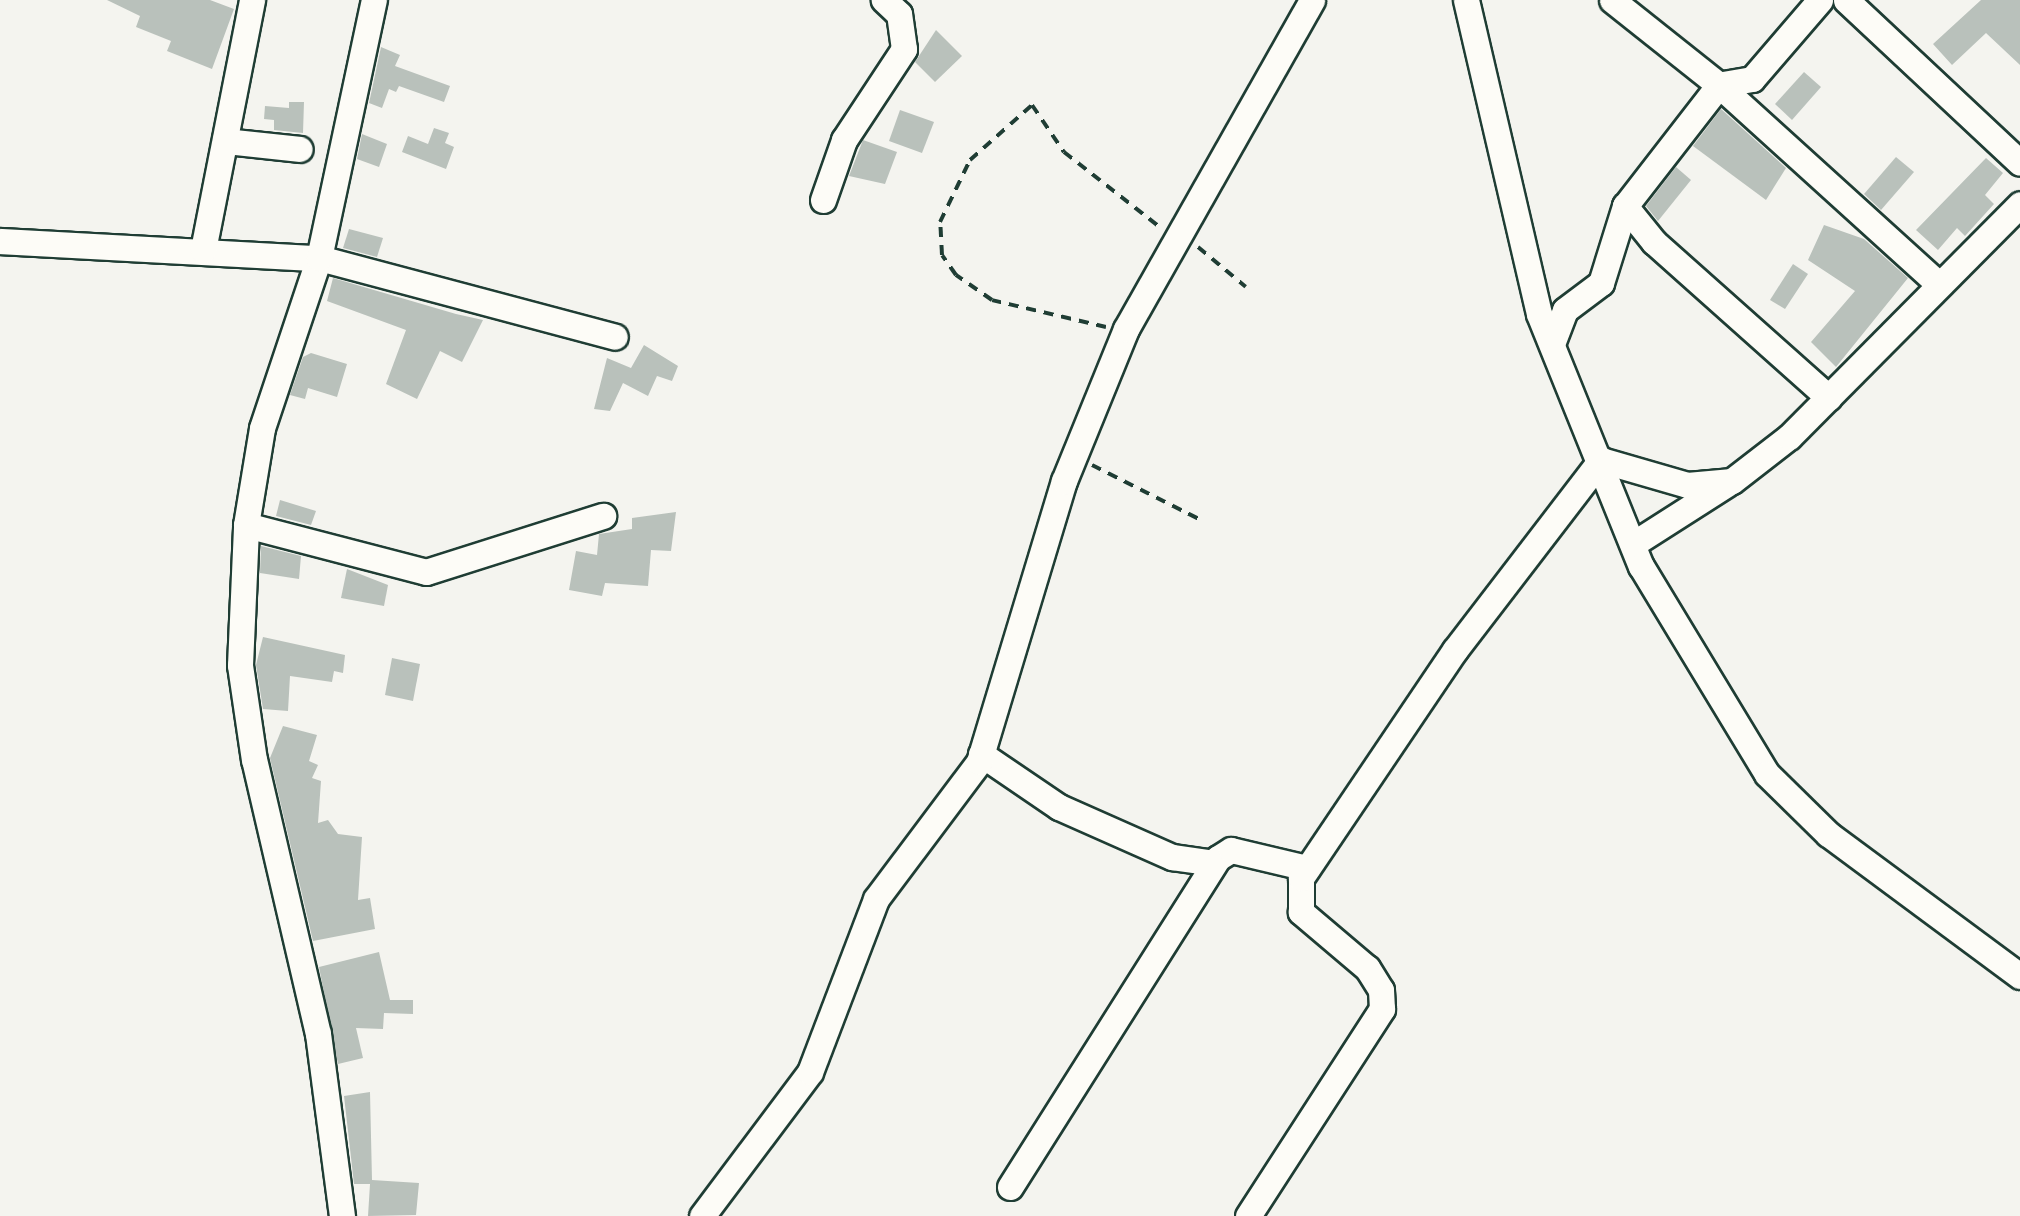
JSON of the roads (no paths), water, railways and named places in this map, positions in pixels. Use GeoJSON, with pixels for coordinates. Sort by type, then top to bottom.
{"type":"FeatureCollection","features":[{"type":"Feature","properties":{"kind":"street"},"geometry":{"type":"LineString","coordinates":[[204,250],[252,0]]}},
{"type":"Feature","properties":{"kind":"street"},"geometry":{"type":"LineString","coordinates":[[342,1216],[318,1034],[254,760],[240,665],[246,526],[262,428],[319,258],[374,0]]}},
{"type":"Feature","properties":{"kind":"street"},"geometry":{"type":"LineString","coordinates":[[823,200],[844,140],[904,49],[899,14],[884,0]]}},
{"type":"Feature","properties":{"kind":"street"},"geometry":{"type":"LineString","coordinates":[[742,1216],[712,1207],[810,1072],[876,899],[950,809],[982,754],[1074,456],[1126,329],[1312,0]]}},
{"type":"Feature","properties":{"kind":"street"},"geometry":{"type":"LineString","coordinates":[[1466,0],[1539,314],[1633,544],[1767,774],[1828,834],[2020,976]]}},
{"type":"Feature","properties":{"kind":"street"},"geometry":{"type":"LineString","coordinates":[[1612,0],[1719,85],[1936,282]]}},
{"type":"Feature","properties":{"kind":"street"},"geometry":{"type":"LineString","coordinates":[[1552,344],[1565,310],[1601,283],[1625,206],[1719,85],[1752,78],[1820,0]]}},
{"type":"Feature","properties":{"kind":"street"},"geometry":{"type":"LineString","coordinates":[[1846,0],[2020,163]]}},
{"type":"Feature","properties":{"kind":"street"},"geometry":{"type":"LineString","coordinates":[[225,141],[300,149]]}},
{"type":"Feature","properties":{"kind":"street"},"geometry":{"type":"LineString","coordinates":[[1633,544],[1732,481],[1829,398],[1936,282],[2020,204]]}},
{"type":"Feature","properties":{"kind":"street"},"geometry":{"type":"LineString","coordinates":[[1625,206],[1654,242],[1829,398]]}},
{"type":"Feature","properties":{"kind":"street"},"geometry":{"type":"LineString","coordinates":[[0,241],[319,258],[615,336]]}},
{"type":"Feature","properties":{"kind":"street"},"geometry":{"type":"LineString","coordinates":[[1601,460],[1686,484],[1732,481]]}},
{"type":"Feature","properties":{"kind":"street"},"geometry":{"type":"LineString","coordinates":[[1248,1216],[1382,1009],[1382,990],[1366,968],[1301,912],[1296,895],[1307,868],[1371,766],[1601,460]]}},
{"type":"Feature","properties":{"kind":"street"},"geometry":{"type":"LineString","coordinates":[[246,526],[426,572],[603,516]]}},
{"type":"Feature","properties":{"kind":"street"},"geometry":{"type":"LineString","coordinates":[[982,754],[1072,813],[1172,857],[1214,863]]}},
{"type":"Feature","properties":{"kind":"street"},"geometry":{"type":"LineString","coordinates":[[1010,1187],[1214,863],[1231,850],[1307,868]]}}]}
